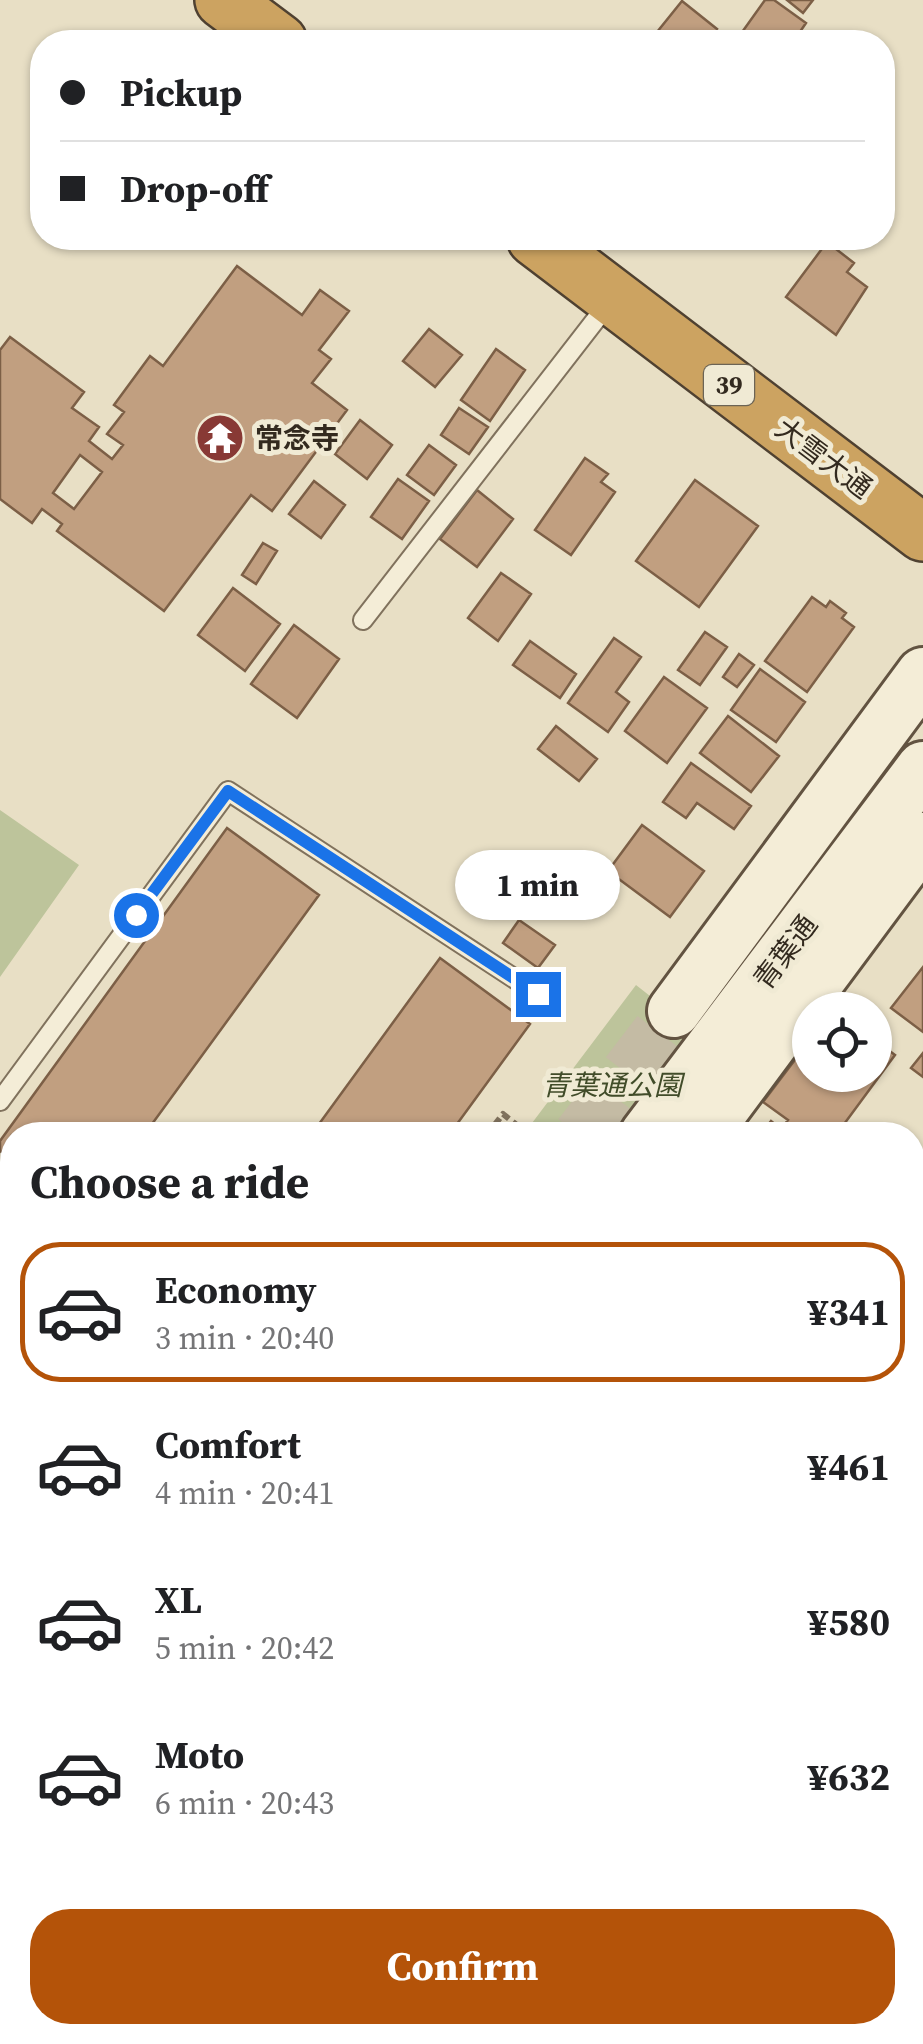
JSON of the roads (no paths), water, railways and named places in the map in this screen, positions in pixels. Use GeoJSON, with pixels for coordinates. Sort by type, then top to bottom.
{"type":"FeatureCollection","features":[{"type":"Feature","properties":{"kind":"highway"},"geometry":{"type":"LineString","coordinates":[[223,0],[263,30]]}},
{"type":"Feature","properties":{"kind":"highway","name":"大雪大通"},"geometry":{"type":"LineString","coordinates":[[551,250],[923,533]]}},
{"type":"Feature","properties":{"kind":"street","name":"青葉通"},"geometry":{"type":"LineString","coordinates":[[674,1011],[923,674]]}},
{"type":"Feature","properties":{"kind":"street","name":"青葉通"},"geometry":{"type":"LineString","coordinates":[[656,1122],[923,768]]}},
{"type":"Feature","properties":{"kind":"street"},"geometry":{"type":"LineString","coordinates":[[713,1122],[923,839]]}},
{"type":"Feature","properties":{"kind":"lane"},"geometry":{"type":"LineString","coordinates":[[363,620],[613,298]]}},
{"type":"Feature","properties":{"kind":"lane"},"geometry":{"type":"LineString","coordinates":[[0,1101],[228,791],[538,994]]}},
{"type":"Feature","properties":{"kind":"tunnel"},"geometry":{"type":"LineString","coordinates":[[589,1122],[674,1011]]}},
{"type":"Feature","properties":{"kind":"place","name":"常念寺"},"geometry":{"type":"Point","coordinates":[220,438]}},
{"type":"Feature","properties":{"kind":"park label","name":"青葉通公園"},"geometry":{"type":"Point","coordinates":[612,1085]}}]}
